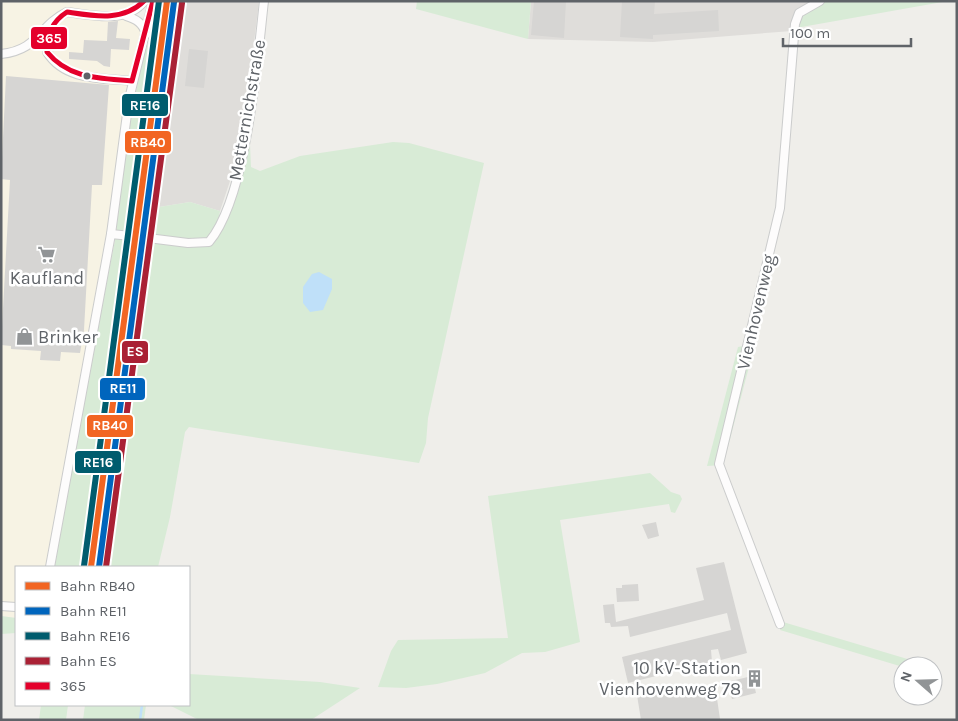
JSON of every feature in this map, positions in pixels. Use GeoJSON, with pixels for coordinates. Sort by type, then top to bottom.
{"type":"FeatureCollection","features":[{"type":"Feature","properties":{"kind":"street"},"geometry":{"type":"LineString","coordinates":[[126,16],[139,8],[144,1]]}},
{"type":"Feature","properties":{"kind":"street"},"geometry":{"type":"LineString","coordinates":[[50,566],[111,234],[132,81],[146,34],[153,1]]}},
{"type":"Feature","properties":{"kind":"street","name":"Metternichstraße"},"geometry":{"type":"LineString","coordinates":[[148,238],[199,244],[208,242],[218,228],[236,183],[245,141],[264,1]]}},
{"type":"Feature","properties":{"kind":"street","name":"Vienhovenweg"},"geometry":{"type":"LineString","coordinates":[[780,624],[719,464],[780,208],[795,24],[799,13],[820,1]]}},
{"type":"Feature","properties":{"kind":"street"},"geometry":{"type":"LineString","coordinates":[[1,54],[25,49],[58,16],[67,12],[126,16],[140,23],[144,27],[146,34]]}},
{"type":"Feature","properties":{"kind":"street"},"geometry":{"type":"LineString","coordinates":[[51,24],[47,52],[65,70],[86,76],[132,81]]}},
{"type":"Feature","properties":{"kind":"street"},"geometry":{"type":"LineString","coordinates":[[111,234],[131,236]]}},
{"type":"Feature","properties":{"kind":"street"},"geometry":{"type":"LineString","coordinates":[[1,606],[15,607]]}},
{"type":"Feature","properties":{"kind":"shaded area"},"geometry":{"type":"Polygon","coordinates":[[[1,1],[134,1],[128,10],[147,39],[131,114],[115,240],[51,566],[15,566],[15,618],[1,616],[1,1]]]}},
{"type":"Feature","properties":{"kind":"shaded area"},"geometry":{"type":"Polygon","coordinates":[[[181,1],[259,1],[252,59],[231,178],[220,211],[190,202],[153,208],[157,193],[181,1]]]}},
{"type":"Feature","properties":{"kind":"shaded area"},"geometry":{"type":"Polygon","coordinates":[[[531,1],[818,1],[794,14],[792,31],[653,42],[528,39],[531,1]]]}},
{"type":"Feature","properties":{"kind":"green space"},"geometry":{"type":"Polygon","coordinates":[[[417,1],[531,1],[528,39],[416,9],[417,1]]]}},
{"type":"Feature","properties":{"kind":"green space"},"geometry":{"type":"Polygon","coordinates":[[[827,1],[948,1],[796,28],[799,17],[827,1]]]}},
{"type":"Feature","properties":{"kind":"green space"},"geometry":{"type":"Polygon","coordinates":[[[158,33],[86,566],[51,566],[115,240],[131,114],[145,51],[152,35],[158,33]]]}},
{"type":"Feature","properties":{"kind":"green space"},"geometry":{"type":"Polygon","coordinates":[[[393,142],[409,143],[484,163],[428,418],[426,443],[419,463],[189,427],[185,432],[170,517],[158,566],[103,566],[153,208],[190,202],[220,211],[215,242],[238,185],[250,144],[251,167],[260,171],[300,156],[393,142]]]}},
{"type":"Feature","properties":{"kind":"green space"},"geometry":{"type":"Polygon","coordinates":[[[755,344],[725,458],[722,465],[707,466],[738,347],[755,344]]]}},
{"type":"Feature","properties":{"kind":"green space"},"geometry":{"type":"Polygon","coordinates":[[[650,473],[671,492],[680,495],[682,499],[675,513],[671,512],[669,504],[560,520],[580,642],[545,652],[522,653],[485,673],[437,684],[406,688],[378,687],[391,651],[398,640],[508,638],[488,496],[650,473]]]}},
{"type":"Feature","properties":{"kind":"green space"},"geometry":{"type":"Polygon","coordinates":[[[1,616],[15,618],[15,633],[1,634],[1,616]]]}},
{"type":"Feature","properties":{"kind":"green space"},"geometry":{"type":"Polygon","coordinates":[[[783,622],[897,656],[893,656],[893,664],[780,630],[783,622]]]}},
{"type":"Feature","properties":{"kind":"green space"},"geometry":{"type":"Polygon","coordinates":[[[190,674],[320,682],[360,688],[311,720],[199,720],[171,706],[190,706],[190,674]]]}},
{"type":"Feature","properties":{"kind":"green space"},"geometry":{"type":"Polygon","coordinates":[[[41,706],[68,706],[66,720],[39,720],[41,706]]]}},
{"type":"Feature","properties":{"kind":"green space"},"geometry":{"type":"Polygon","coordinates":[[[85,706],[146,706],[144,720],[83,720],[85,706]]]}},
{"type":"Feature","properties":{"kind":"water"},"geometry":{"type":"Polygon","coordinates":[[[319,272],[332,279],[332,289],[323,310],[310,312],[303,303],[303,287],[312,274],[319,272]]]}},
{"type":"Feature","properties":{"kind":"building"},"geometry":{"type":"Polygon","coordinates":[[[534,1],[566,1],[564,38],[531,35],[534,1]]]}},
{"type":"Feature","properties":{"kind":"building"},"geometry":{"type":"Polygon","coordinates":[[[622,1],[655,1],[654,14],[718,10],[719,31],[653,35],[653,39],[620,37],[622,1]]]}},
{"type":"Feature","properties":{"kind":"building"},"geometry":{"type":"Polygon","coordinates":[[[118,21],[116,38],[130,39],[129,50],[111,49],[110,67],[104,66],[97,61],[69,59],[69,52],[83,53],[84,40],[107,41],[108,22],[118,21]]]}},
{"type":"Feature","properties":{"kind":"building"},"geometry":{"type":"Polygon","coordinates":[[[189,49],[208,51],[204,88],[185,86],[189,49]]]}},
{"type":"Feature","properties":{"kind":"building","name":"Kaufland"},"geometry":{"type":"Polygon","coordinates":[[[6,76],[109,85],[102,185],[92,185],[84,330],[80,353],[61,352],[60,361],[40,360],[41,351],[11,349],[11,346],[1,345],[10,180],[1,179],[6,76]]]}},
{"type":"Feature","properties":{"kind":"building"},"geometry":{"type":"Polygon","coordinates":[[[656,522],[659,536],[648,539],[642,525],[656,522]]]}},
{"type":"Feature","properties":{"kind":"building"},"geometry":{"type":"Polygon","coordinates":[[[724,562],[747,653],[721,660],[718,649],[711,650],[712,662],[628,683],[622,657],[731,630],[727,613],[630,637],[628,626],[611,627],[610,623],[605,623],[603,605],[614,604],[616,622],[704,600],[696,568],[724,562]]]}},
{"type":"Feature","properties":{"kind":"building"},"geometry":{"type":"Polygon","coordinates":[[[638,584],[639,601],[617,602],[616,588],[622,588],[622,585],[638,584]]]}},
{"type":"Feature","properties":{"kind":"building"},"geometry":{"type":"Polygon","coordinates":[[[752,676],[756,693],[732,699],[727,682],[752,676]]]}},
{"type":"Feature","properties":{"kind":"building"},"geometry":{"type":"Polygon","coordinates":[[[715,685],[720,719],[641,720],[637,695],[715,685]]]}},
{"type":"Feature","properties":{"kind":"waterway"},"geometry":{"type":"LineString","coordinates":[[140,720],[142,706]]}},
{"type":"Feature","properties":{"kind":"tunnel"},"geometry":{"type":"LineString","coordinates":[[131,236],[148,238]]}},
{"type":"Feature","properties":{"kind":"rail line","name":"RE16"},"geometry":{"type":"LineString","coordinates":[[84,566],[159,1]]}},
{"type":"Feature","properties":{"kind":"rail line","name":"RB40"},"geometry":{"type":"LineString","coordinates":[[91,566],[167,1]]}},
{"type":"Feature","properties":{"kind":"rail line","name":"RE11"},"geometry":{"type":"LineString","coordinates":[[99,566],[174,2]]}},
{"type":"Feature","properties":{"kind":"rail line","name":"ES"},"geometry":{"type":"LineString","coordinates":[[106,566],[182,3]]}},
{"type":"Feature","properties":{"kind":"transit line","name":"365"},"geometry":{"type":"LineString","coordinates":[[144,1],[136,8],[118,15],[98,16],[67,12],[57,20],[51,29],[47,52],[65,68],[86,76],[132,81],[153,1]]}},
{"type":"Feature","properties":{"kind":"place","name":"Kaufland"},"geometry":{"type":"Point","coordinates":[47,255]}},
{"type":"Feature","properties":{"kind":"place","name":"Brinker"},"geometry":{"type":"Point","coordinates":[24,337]}},
{"type":"Feature","properties":{"kind":"place","name":"10 kV-Station Vienhovenweg 78"},"geometry":{"type":"Point","coordinates":[755,678]}}]}
